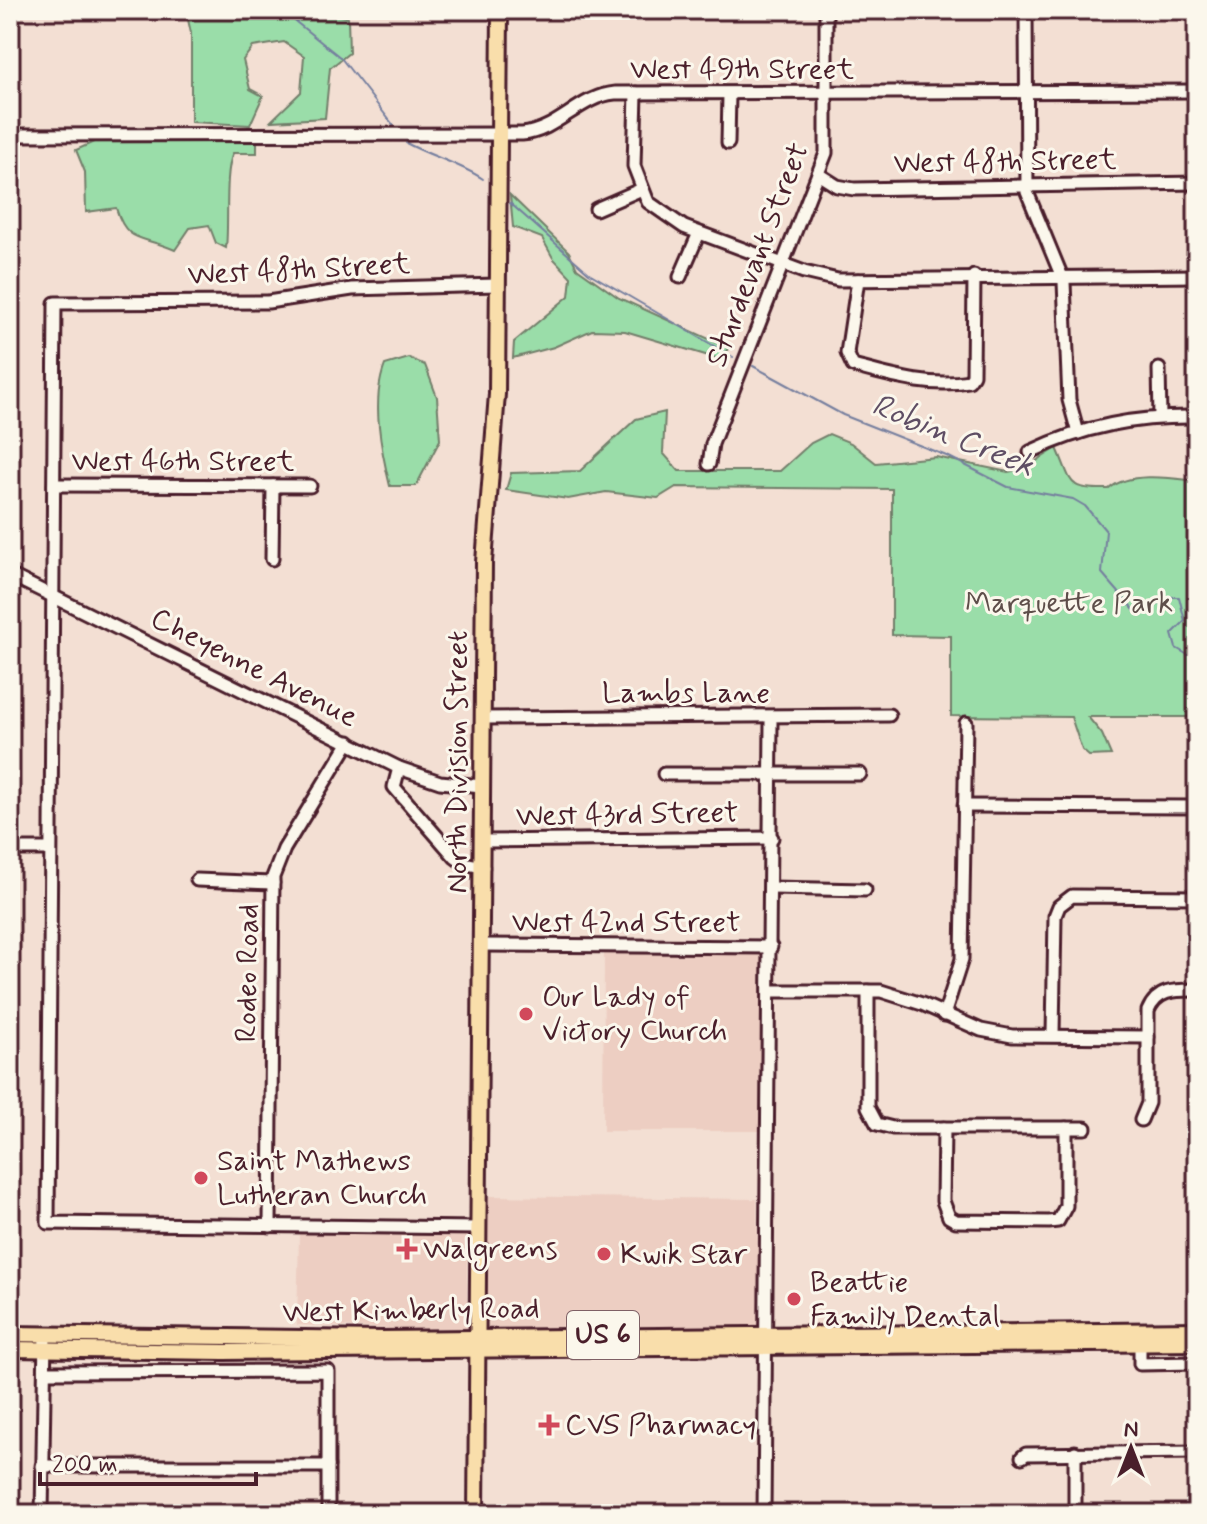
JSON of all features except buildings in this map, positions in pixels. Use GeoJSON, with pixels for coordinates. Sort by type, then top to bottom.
{"type":"FeatureCollection","features":[{"type":"Feature","properties":{"kind":"main road","name":"North Division Street"},"geometry":{"type":"LineString","coordinates":[[476,1514],[484,562],[497,394],[500,10]]}},
{"type":"Feature","properties":{"kind":"main road","name":"West Kimberly Road"},"geometry":{"type":"LineString","coordinates":[[10,1349],[45,1342],[765,1340],[1197,1330]]}},
{"type":"Feature","properties":{"kind":"main road","name":"West Kimberly Road"},"geometry":{"type":"LineString","coordinates":[[10,1334],[45,1342]]}},
{"type":"Feature","properties":{"kind":"main road","name":"West Kimberly Road"},"geometry":{"type":"LineString","coordinates":[[765,1340],[1197,1343]]}},
{"type":"Feature","properties":{"kind":"street","name":"Sturdevant Street"},"geometry":{"type":"LineString","coordinates":[[709,464],[712,444],[818,174],[828,141],[826,10]]}},
{"type":"Feature","properties":{"kind":"street"},"geometry":{"type":"LineString","coordinates":[[1026,10],[1027,185],[1031,203],[1062,276],[1068,318],[1069,400],[1078,433]]}},
{"type":"Feature","properties":{"kind":"street","name":"West 49th Street"},"geometry":{"type":"LineString","coordinates":[[10,135],[536,133],[606,94],[1197,91]]}},
{"type":"Feature","properties":{"kind":"street"},"geometry":{"type":"LineString","coordinates":[[636,93],[634,166],[648,202],[667,218],[699,233],[823,278],[1197,276]]}},
{"type":"Feature","properties":{"kind":"street"},"geometry":{"type":"LineString","coordinates":[[728,143],[729,94]]}},
{"type":"Feature","properties":{"kind":"street","name":"West 48th Street"},"geometry":{"type":"LineString","coordinates":[[818,174],[837,186],[854,189],[1197,183]]}},
{"type":"Feature","properties":{"kind":"street"},"geometry":{"type":"LineString","coordinates":[[596,209],[642,189]]}},
{"type":"Feature","properties":{"kind":"street"},"geometry":{"type":"LineString","coordinates":[[680,277],[699,233]]}},
{"type":"Feature","properties":{"kind":"street"},"geometry":{"type":"LineString","coordinates":[[858,280],[847,353],[853,366],[923,383],[969,381],[973,375],[974,276]]}},
{"type":"Feature","properties":{"kind":"street","name":"West 48th Street"},"geometry":{"type":"LineString","coordinates":[[54,485],[55,303],[268,302],[352,289],[497,285]]}},
{"type":"Feature","properties":{"kind":"street"},"geometry":{"type":"LineString","coordinates":[[1159,369],[1160,417]]}},
{"type":"Feature","properties":{"kind":"street"},"geometry":{"type":"LineString","coordinates":[[1030,452],[1104,424],[1160,417],[1197,417]]}},
{"type":"Feature","properties":{"kind":"street"},"geometry":{"type":"LineString","coordinates":[[54,485],[48,1223],[479,1228]]}},
{"type":"Feature","properties":{"kind":"street","name":"West 46th Street"},"geometry":{"type":"LineString","coordinates":[[54,485],[310,486]]}},
{"type":"Feature","properties":{"kind":"street"},"geometry":{"type":"LineString","coordinates":[[272,559],[273,486]]}},
{"type":"Feature","properties":{"kind":"street","name":"Cheyenne Avenue"},"geometry":{"type":"LineString","coordinates":[[10,575],[399,768],[440,782],[482,786]]}},
{"type":"Feature","properties":{"kind":"street","name":"Lambs Lane"},"geometry":{"type":"LineString","coordinates":[[484,718],[889,715]]}},
{"type":"Feature","properties":{"kind":"street"},"geometry":{"type":"LineString","coordinates":[[764,1514],[772,888],[771,722]]}},
{"type":"Feature","properties":{"kind":"street"},"geometry":{"type":"LineString","coordinates":[[944,1015],[962,959],[966,723]]}},
{"type":"Feature","properties":{"kind":"street","name":"Rodeo Road"},"geometry":{"type":"LineString","coordinates":[[270,1226],[273,883],[284,849],[349,742]]}},
{"type":"Feature","properties":{"kind":"street"},"geometry":{"type":"LineString","coordinates":[[399,768],[394,787],[455,857],[463,863],[483,867]]}},
{"type":"Feature","properties":{"kind":"street"},"geometry":{"type":"LineString","coordinates":[[664,774],[860,774]]}},
{"type":"Feature","properties":{"kind":"street"},"geometry":{"type":"LineString","coordinates":[[964,806],[1197,807]]}},
{"type":"Feature","properties":{"kind":"street","name":"West 43rd Street"},"geometry":{"type":"LineString","coordinates":[[483,841],[772,838]]}},
{"type":"Feature","properties":{"kind":"street"},"geometry":{"type":"LineString","coordinates":[[10,849],[49,849]]}},
{"type":"Feature","properties":{"kind":"street"},"geometry":{"type":"LineString","coordinates":[[197,880],[273,883]]}},
{"type":"Feature","properties":{"kind":"street"},"geometry":{"type":"LineString","coordinates":[[772,888],[865,890]]}},
{"type":"Feature","properties":{"kind":"street"},"geometry":{"type":"LineString","coordinates":[[1053,1035],[1055,916],[1059,906],[1072,896],[1197,897]]}},
{"type":"Feature","properties":{"kind":"street","name":"West 42nd Street"},"geometry":{"type":"LineString","coordinates":[[482,945],[771,947]]}},
{"type":"Feature","properties":{"kind":"street"},"geometry":{"type":"LineString","coordinates":[[1141,1120],[1148,1103],[1148,1011],[1157,996],[1174,990],[1197,990]]}},
{"type":"Feature","properties":{"kind":"street"},"geometry":{"type":"LineString","coordinates":[[770,991],[868,991],[900,995],[981,1030],[1012,1036],[1148,1037]]}},
{"type":"Feature","properties":{"kind":"street"},"geometry":{"type":"LineString","coordinates":[[868,991],[870,1116],[877,1124],[893,1128],[1085,1128]]}},
{"type":"Feature","properties":{"kind":"street"},"geometry":{"type":"LineString","coordinates":[[944,1128],[943,1201],[949,1217],[956,1221],[1058,1221],[1066,1206],[1066,1128]]}},
{"type":"Feature","properties":{"kind":"street"},"geometry":{"type":"LineString","coordinates":[[42,1514],[45,1342]]}},
{"type":"Feature","properties":{"kind":"street"},"geometry":{"type":"LineString","coordinates":[[1140,1344],[1140,1364],[1197,1363]]}},
{"type":"Feature","properties":{"kind":"street","name":"West Kimberly Road"},"geometry":{"type":"LineString","coordinates":[[45,1372],[328,1371],[328,1466]]}},
{"type":"Feature","properties":{"kind":"street"},"geometry":{"type":"LineString","coordinates":[[1022,1457],[1026,1454],[1075,1452],[1197,1452]]}},
{"type":"Feature","properties":{"kind":"street"},"geometry":{"type":"LineString","coordinates":[[1075,1452],[1075,1514]]}},
{"type":"Feature","properties":{"kind":"street"},"geometry":{"type":"LineString","coordinates":[[42,1466],[328,1466],[328,1514]]}},
{"type":"Feature","properties":{"kind":"shaded area"},"geometry":{"type":"Polygon","coordinates":[[[604,950],[763,952],[761,1131],[603,1131],[604,950]]]}},
{"type":"Feature","properties":{"kind":"shaded area"},"geometry":{"type":"Polygon","coordinates":[[[486,1196],[757,1199],[759,1329],[485,1332],[486,1196]]]}},
{"type":"Feature","properties":{"kind":"shaded area"},"geometry":{"type":"Polygon","coordinates":[[[299,1233],[467,1233],[467,1332],[297,1325],[299,1233]]]}},
{"type":"Feature","properties":{"kind":"green space"},"geometry":{"type":"Polygon","coordinates":[[[192,10],[290,11],[348,17],[349,53],[330,68],[325,118],[271,121],[301,92],[304,56],[284,42],[253,47],[243,60],[250,89],[263,96],[250,125],[191,122],[191,33],[187,15],[192,10]]]}},
{"type":"Feature","properties":{"kind":"green space"},"geometry":{"type":"Polygon","coordinates":[[[257,140],[257,153],[233,153],[230,162],[226,248],[216,243],[209,225],[190,228],[175,250],[131,234],[120,220],[116,208],[86,212],[85,172],[76,150],[96,141],[257,140]]]}},
{"type":"Feature","properties":{"kind":"green space"},"geometry":{"type":"Polygon","coordinates":[[[510,195],[569,252],[577,268],[619,298],[729,348],[719,359],[625,331],[592,330],[554,347],[513,358],[514,342],[569,296],[571,277],[553,258],[542,238],[513,227],[510,195]]]}},
{"type":"Feature","properties":{"kind":"green space"},"geometry":{"type":"Polygon","coordinates":[[[409,358],[425,365],[437,397],[440,440],[416,486],[390,486],[378,409],[381,379],[385,365],[409,358]]]}},
{"type":"Feature","properties":{"kind":"green space","name":"Marquette Park"},"geometry":{"type":"Polygon","coordinates":[[[665,412],[663,453],[679,471],[780,471],[811,443],[829,434],[851,443],[876,463],[936,457],[1008,472],[1025,468],[1057,448],[1069,477],[1085,488],[1109,489],[1117,483],[1139,478],[1197,481],[1197,717],[1088,717],[1102,734],[1111,755],[1089,756],[1082,750],[1071,717],[951,716],[951,636],[892,635],[892,489],[676,487],[658,498],[606,492],[568,499],[506,490],[511,473],[580,471],[636,419],[665,412]]]}},
{"type":"Feature","properties":{"kind":"waterway","name":"Robin Creek"},"geometry":{"type":"LineString","coordinates":[[281,10],[341,58],[394,126]]}},
{"type":"Feature","properties":{"kind":"waterway","name":"Robin Creek"},"geometry":{"type":"LineString","coordinates":[[406,143],[483,179]]}},
{"type":"Feature","properties":{"kind":"waterway","name":"Robin Creek"},"geometry":{"type":"LineString","coordinates":[[510,203],[589,273],[733,357]]}},
{"type":"Feature","properties":{"kind":"waterway","name":"Robin Creek"},"geometry":{"type":"LineString","coordinates":[[753,366],[843,415],[949,457],[1008,487],[1073,499],[1085,506],[1106,531],[1102,573],[1135,611],[1149,613],[1163,597],[1179,597],[1185,621],[1172,634],[1176,648],[1188,655],[1197,654]]}},
{"type":"Feature","properties":{"kind":"place","name":"Our Lady of Victory Church"},"geometry":{"type":"Point","coordinates":[526,1014]}},
{"type":"Feature","properties":{"kind":"place","name":"Saint Mathews Lutheran Church"},"geometry":{"type":"Point","coordinates":[201,1178]}},
{"type":"Feature","properties":{"kind":"place","name":"Walgreens"},"geometry":{"type":"Point","coordinates":[407,1249]}},
{"type":"Feature","properties":{"kind":"place","name":"Kwik Star"},"geometry":{"type":"Point","coordinates":[604,1254]}},
{"type":"Feature","properties":{"kind":"place","name":"Beattie Family Dental"},"geometry":{"type":"Point","coordinates":[794,1299]}},
{"type":"Feature","properties":{"kind":"place","name":"CVS Pharmacy"},"geometry":{"type":"Point","coordinates":[549,1425]}}]}
